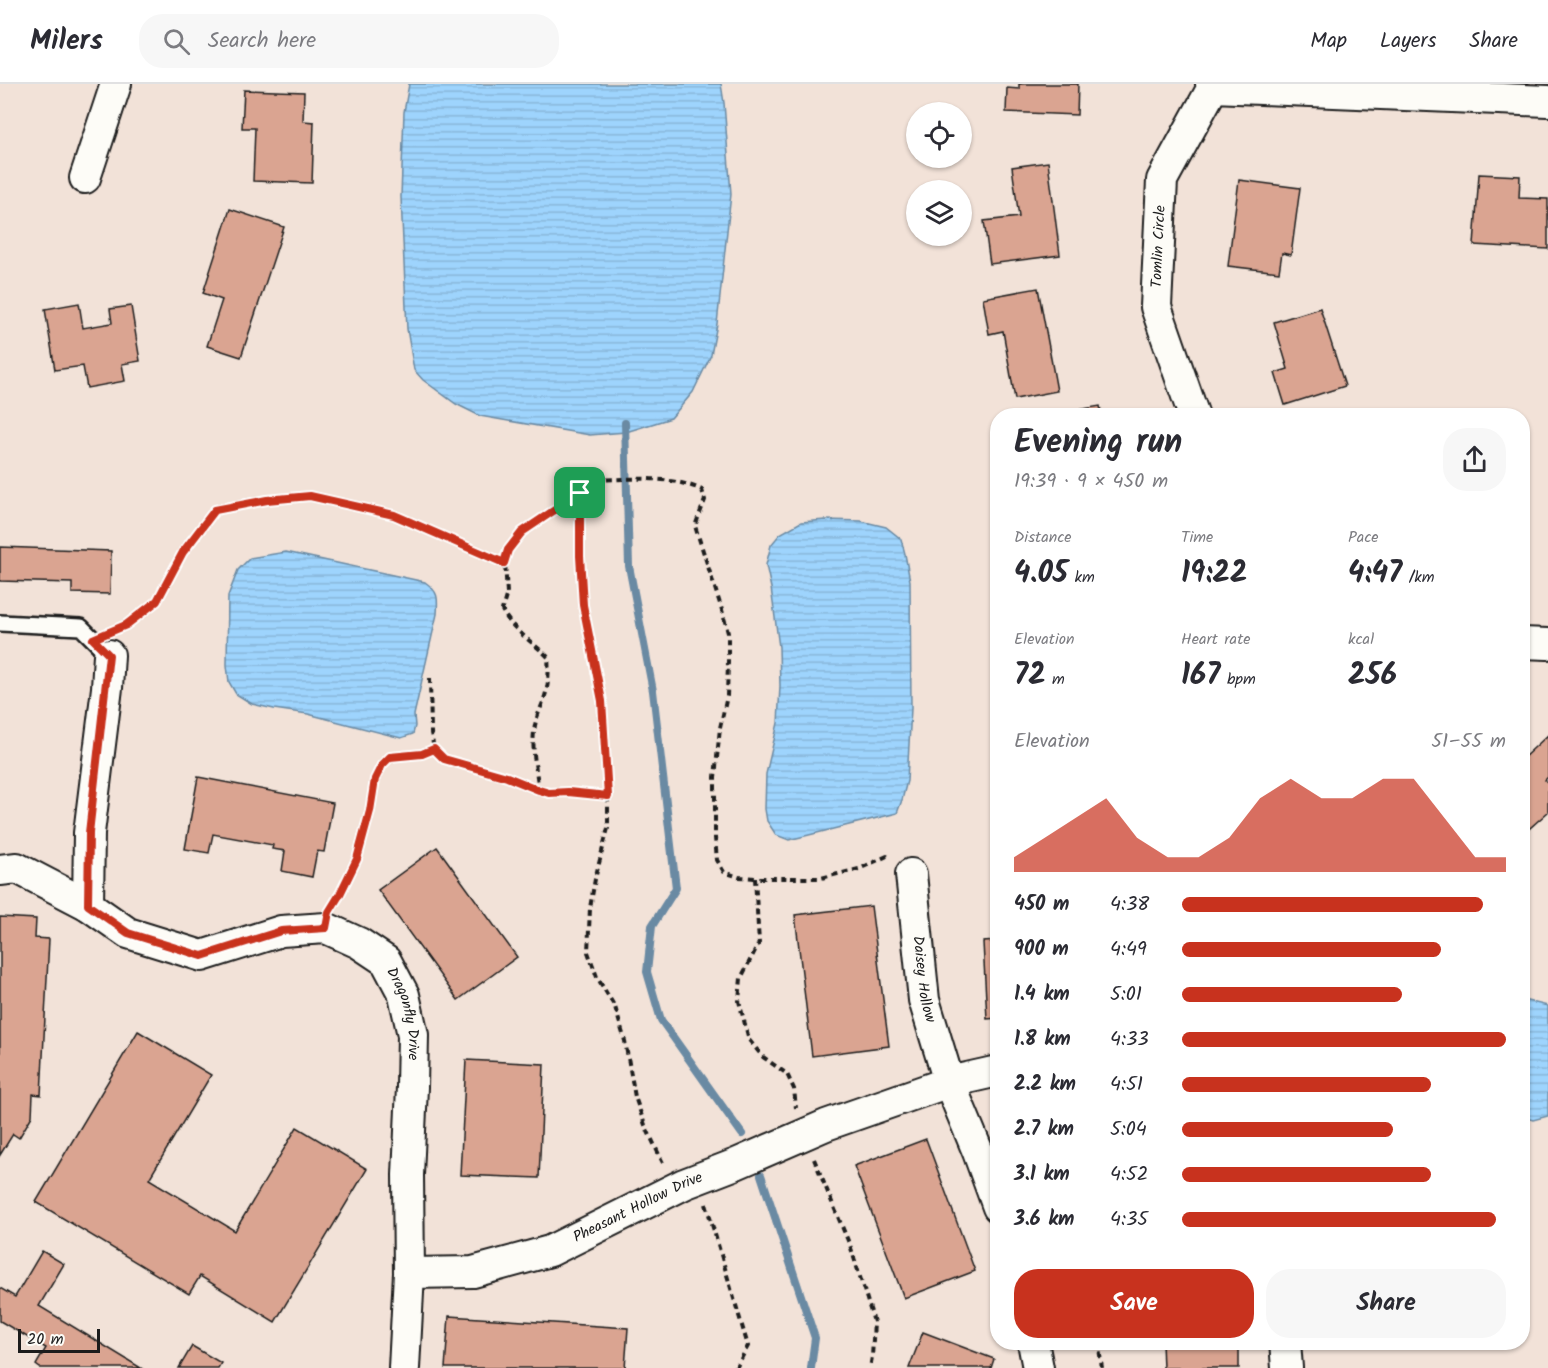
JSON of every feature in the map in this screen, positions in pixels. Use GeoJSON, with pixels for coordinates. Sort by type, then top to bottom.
{"type":"FeatureCollection","features":[{"type":"Feature","properties":{"kind":"street"},"geometry":{"type":"LineString","coordinates":[[85,178],[116,84]]}},
{"type":"Feature","properties":{"kind":"street"},"geometry":{"type":"LineString","coordinates":[[1212,86],[1548,101]]}},
{"type":"Feature","properties":{"kind":"street","name":"Tomlin Circle"},"geometry":{"type":"LineString","coordinates":[[1191,408],[1156,307],[1162,180],[1212,86]]}},
{"type":"Feature","properties":{"kind":"street"},"geometry":{"type":"LineString","coordinates":[[1530,643],[1548,644]]}},
{"type":"Feature","properties":{"kind":"street"},"geometry":{"type":"LineString","coordinates":[[88,905],[89,833],[101,647]]}},
{"type":"Feature","properties":{"kind":"street","name":"Dragonfly Drive"},"geometry":{"type":"LineString","coordinates":[[0,870],[17,868],[88,905],[128,933],[202,956],[281,931],[326,928],[359,943],[386,961],[404,995],[413,1035],[408,1175],[409,1273]]}},
{"type":"Feature","properties":{"kind":"street","name":"Daisey Hollow"},"geometry":{"type":"LineString","coordinates":[[911,874],[924,1000],[949,1082]]}},
{"type":"Feature","properties":{"kind":"street","name":"Pheasant Hollow Drive"},"geometry":{"type":"LineString","coordinates":[[409,1273],[473,1272],[550,1251],[684,1184],[826,1125],[949,1082],[990,1073]]}},
{"type":"Feature","properties":{"kind":"street"},"geometry":{"type":"LineString","coordinates":[[949,1082],[990,1185]]}},
{"type":"Feature","properties":{"kind":"street"},"geometry":{"type":"LineString","coordinates":[[404,1368],[409,1273]]}},
{"type":"Feature","properties":{"kind":"street"},"geometry":{"type":"LineString","coordinates":[[1035,1350],[1038,1368]]}},
{"type":"Feature","properties":{"kind":"street"},"geometry":{"type":"LineString","coordinates":[[1286,1350],[1287,1368]]}},
{"type":"Feature","properties":{"kind":"lane"},"geometry":{"type":"LineString","coordinates":[[0,623],[81,627],[101,647]]}},
{"type":"Feature","properties":{"kind":"path"},"geometry":{"type":"LineString","coordinates":[[539,790],[534,762],[534,741],[536,721],[545,697],[549,672],[548,657],[508,621],[502,610],[507,593],[504,563],[508,550],[522,532],[580,493],[594,480],[650,479],[690,484],[702,490],[705,500],[694,526],[728,633],[727,696],[720,728],[715,777],[717,860],[724,872],[739,877],[821,878],[859,869],[887,856],[902,864],[911,874]]}},
{"type":"Feature","properties":{"kind":"path"},"geometry":{"type":"LineString","coordinates":[[580,493],[583,605],[602,701],[608,796],[608,828],[590,908],[588,952],[597,977],[615,1007],[625,1041],[634,1097],[664,1165]]}},
{"type":"Feature","properties":{"kind":"path"},"geometry":{"type":"LineString","coordinates":[[101,647],[157,601],[183,552],[215,510],[267,500],[310,496],[394,515],[504,563]]}},
{"type":"Feature","properties":{"kind":"path"},"geometry":{"type":"LineString","coordinates":[[430,678],[431,733],[434,749],[444,759],[507,777],[549,793],[568,792],[608,796]]}},
{"type":"Feature","properties":{"kind":"path"},"geometry":{"type":"LineString","coordinates":[[326,928],[329,912],[357,859],[370,811],[375,779],[382,765],[390,757],[422,754],[434,749]]}},
{"type":"Feature","properties":{"kind":"path"},"geometry":{"type":"LineString","coordinates":[[756,878],[759,943],[741,978],[740,1001],[749,1040],[763,1057],[787,1074],[794,1089],[797,1118]]}},
{"type":"Feature","properties":{"kind":"path"},"geometry":{"type":"LineString","coordinates":[[811,1153],[851,1248],[874,1322],[870,1368]]}},
{"type":"Feature","properties":{"kind":"path"},"geometry":{"type":"LineString","coordinates":[[704,1197],[748,1346],[736,1368]]}},
{"type":"Feature","properties":{"kind":"path"},"geometry":{"type":"LineString","coordinates":[[1099,1350],[1102,1368]]}},
{"type":"Feature","properties":{"kind":"water"},"geometry":{"type":"Polygon","coordinates":[[[409,84],[721,84],[731,194],[717,324],[711,355],[693,392],[671,418],[626,432],[590,435],[480,416],[456,404],[423,380],[414,370],[407,329],[401,197],[404,112],[409,84]]]}},
{"type":"Feature","properties":{"kind":"water"},"geometry":{"type":"Polygon","coordinates":[[[861,521],[886,527],[901,539],[910,581],[911,708],[907,781],[897,813],[789,840],[776,835],[767,821],[765,809],[766,774],[778,723],[780,686],[779,647],[766,565],[771,545],[780,534],[801,522],[861,521]]]}},
{"type":"Feature","properties":{"kind":"water"},"geometry":{"type":"Polygon","coordinates":[[[286,552],[425,582],[433,589],[437,599],[437,614],[414,715],[413,734],[401,738],[308,714],[252,704],[236,694],[229,682],[227,665],[228,596],[238,570],[250,558],[286,552]]]}},
{"type":"Feature","properties":{"kind":"water"},"geometry":{"type":"Polygon","coordinates":[[[1530,1002],[1548,1006],[1548,1116],[1530,1119],[1530,1002]]]}},
{"type":"Feature","properties":{"kind":"building"},"geometry":{"type":"Polygon","coordinates":[[[1019,84],[1078,84],[1077,115],[1006,112],[1007,88],[1019,89],[1019,84]]]}},
{"type":"Feature","properties":{"kind":"building"},"geometry":{"type":"Polygon","coordinates":[[[244,90],[304,92],[303,121],[314,122],[312,183],[253,181],[255,128],[242,128],[244,90]]]}},
{"type":"Feature","properties":{"kind":"building"},"geometry":{"type":"Polygon","coordinates":[[[1048,162],[1060,255],[990,264],[984,221],[1019,217],[1012,167],[1048,162]]]}},
{"type":"Feature","properties":{"kind":"building"},"geometry":{"type":"Polygon","coordinates":[[[1479,174],[1520,176],[1519,198],[1548,199],[1548,249],[1474,245],[1479,174]]]}},
{"type":"Feature","properties":{"kind":"building"},"geometry":{"type":"Polygon","coordinates":[[[1239,180],[1300,188],[1291,255],[1282,253],[1279,272],[1228,266],[1239,180]]]}},
{"type":"Feature","properties":{"kind":"building"},"geometry":{"type":"Polygon","coordinates":[[[230,209],[284,227],[241,357],[207,346],[222,300],[203,293],[230,209]]]}},
{"type":"Feature","properties":{"kind":"building"},"geometry":{"type":"Polygon","coordinates":[[[1038,288],[1057,391],[1015,399],[1003,331],[989,334],[983,298],[1038,288]]]}},
{"type":"Feature","properties":{"kind":"building"},"geometry":{"type":"Polygon","coordinates":[[[79,303],[83,328],[112,323],[110,309],[131,306],[140,361],[122,364],[125,381],[87,388],[83,366],[55,370],[45,309],[79,303]]]}},
{"type":"Feature","properties":{"kind":"building"},"geometry":{"type":"Polygon","coordinates":[[[1320,308],[1345,386],[1285,405],[1275,373],[1288,369],[1274,322],[1320,308]]]}},
{"type":"Feature","properties":{"kind":"building"},"geometry":{"type":"Polygon","coordinates":[[[0,547],[111,551],[110,594],[72,593],[72,583],[0,581],[0,547]]]}},
{"type":"Feature","properties":{"kind":"building"},"geometry":{"type":"Polygon","coordinates":[[[1548,735],[1548,777],[1545,780],[1548,783],[1548,812],[1530,828],[1530,752],[1548,735]]]}},
{"type":"Feature","properties":{"kind":"building"},"geometry":{"type":"Polygon","coordinates":[[[198,777],[333,803],[324,852],[317,851],[312,877],[282,871],[285,851],[272,849],[273,845],[213,834],[209,853],[185,849],[198,777]]]}},
{"type":"Feature","properties":{"kind":"building"},"geometry":{"type":"Polygon","coordinates":[[[437,847],[517,957],[458,1000],[378,890],[437,847]]]}},
{"type":"Feature","properties":{"kind":"building"},"geometry":{"type":"Polygon","coordinates":[[[871,906],[889,1046],[812,1056],[795,915],[871,906]]]}},
{"type":"Feature","properties":{"kind":"building"},"geometry":{"type":"Polygon","coordinates":[[[0,917],[36,919],[35,938],[49,939],[41,1095],[33,1094],[32,1116],[19,1138],[13,1134],[0,1155],[0,917]]]}},
{"type":"Feature","properties":{"kind":"building"},"geometry":{"type":"Polygon","coordinates":[[[983,942],[990,942],[990,1019],[987,1019],[983,942]]]}},
{"type":"Feature","properties":{"kind":"building"},"geometry":{"type":"Polygon","coordinates":[[[138,1031],[211,1075],[149,1179],[235,1231],[297,1127],[367,1169],[275,1322],[200,1276],[189,1294],[36,1202],[138,1031]]]}},
{"type":"Feature","properties":{"kind":"building"},"geometry":{"type":"Polygon","coordinates":[[[466,1060],[544,1064],[539,1178],[460,1175],[466,1060]]]}},
{"type":"Feature","properties":{"kind":"building"},"geometry":{"type":"Polygon","coordinates":[[[926,1139],[975,1271],[904,1298],[854,1166],[926,1139]]]}},
{"type":"Feature","properties":{"kind":"building"},"geometry":{"type":"Polygon","coordinates":[[[42,1251],[64,1264],[39,1306],[141,1368],[40,1368],[36,1365],[46,1348],[0,1321],[0,1288],[15,1297],[42,1251]]]}},
{"type":"Feature","properties":{"kind":"building"},"geometry":{"type":"Polygon","coordinates":[[[449,1316],[628,1328],[625,1368],[445,1368],[449,1316]]]}},
{"type":"Feature","properties":{"kind":"building"},"geometry":{"type":"Polygon","coordinates":[[[923,1332],[994,1359],[991,1368],[909,1368],[923,1332]]]}},
{"type":"Feature","properties":{"kind":"building"},"geometry":{"type":"Polygon","coordinates":[[[192,1346],[221,1363],[218,1368],[179,1368],[192,1346]]]}},
{"type":"Feature","properties":{"kind":"building"},"geometry":{"type":"Polygon","coordinates":[[[1162,1350],[1239,1350],[1239,1368],[1163,1368],[1162,1350]]]}},
{"type":"Feature","properties":{"kind":"waterway"},"geometry":{"type":"LineString","coordinates":[[625,423],[629,566],[653,691],[676,888],[652,926],[647,972],[661,1020],[742,1134]]}},
{"type":"Feature","properties":{"kind":"waterway"},"geometry":{"type":"LineString","coordinates":[[761,1175],[815,1338],[811,1368]]}},
{"type":"Feature","properties":{"kind":"route"},"geometry":{"type":"LineString","coordinates":[[580,493],[583,605],[602,701],[608,796],[568,792],[549,793],[507,777],[444,759],[434,749],[422,754],[390,757],[382,765],[375,779],[370,811],[357,859],[329,912],[326,928],[281,931],[202,956],[128,933],[88,905],[89,833],[109,655],[93,639],[126,625],[157,601],[183,552],[215,510],[267,500],[310,496],[394,515],[504,563],[508,550],[522,532],[580,493]]}}]}
